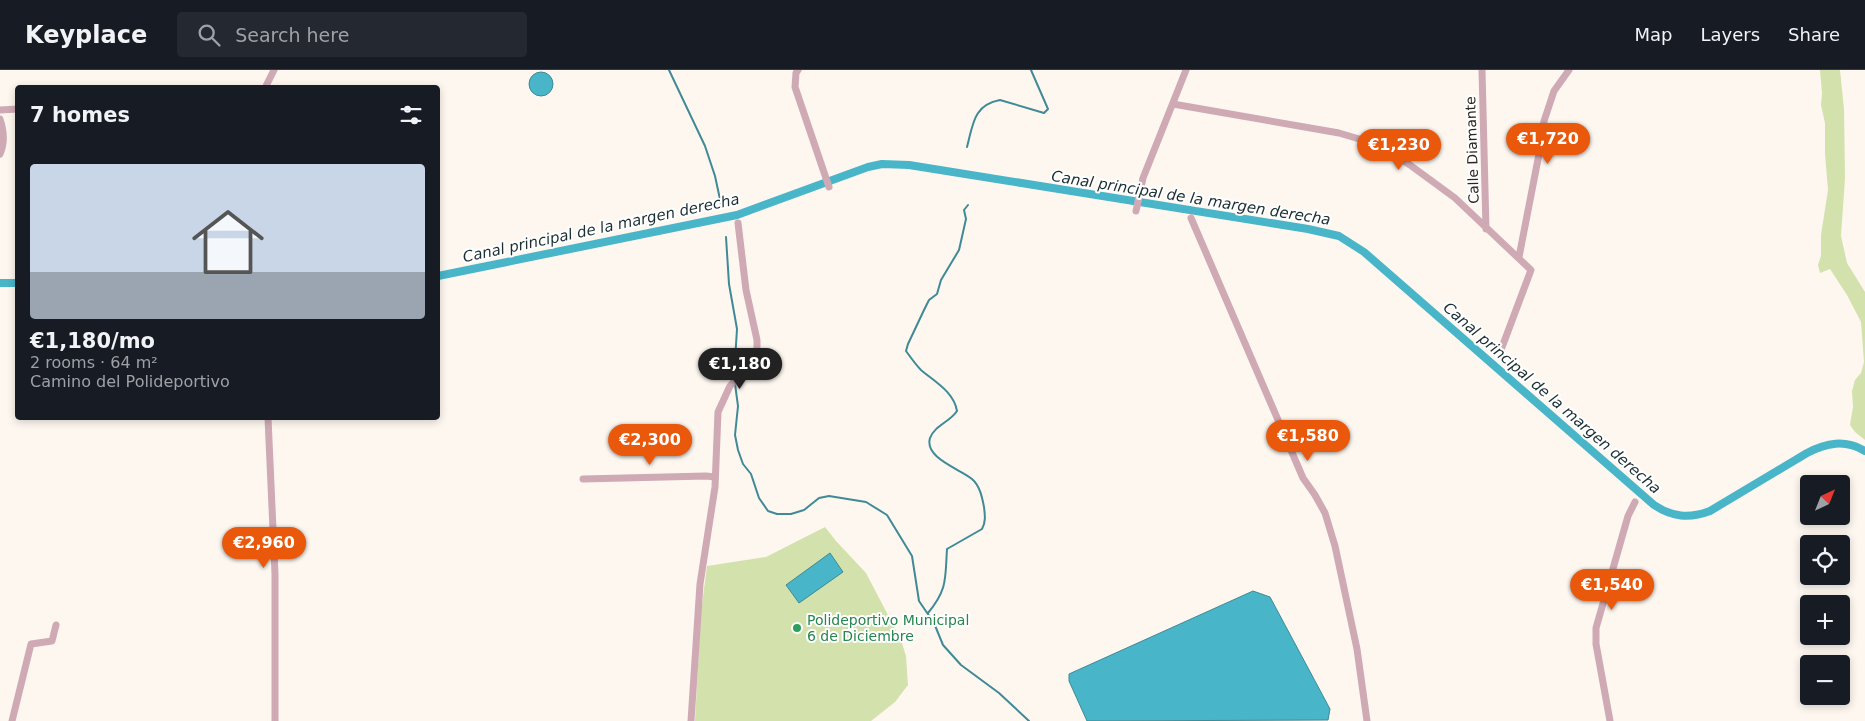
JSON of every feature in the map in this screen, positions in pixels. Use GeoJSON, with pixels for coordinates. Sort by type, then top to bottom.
{"type":"FeatureCollection","features":[{"type":"Feature","properties":{"kind":"street"},"geometry":{"type":"LineString","coordinates":[[266,85],[274,70]]}},
{"type":"Feature","properties":{"kind":"street"},"geometry":{"type":"LineString","coordinates":[[798,70],[795,87],[829,187]]}},
{"type":"Feature","properties":{"kind":"street"},"geometry":{"type":"LineString","coordinates":[[1137,210],[1143,178],[1186,70]]}},
{"type":"Feature","properties":{"kind":"street","name":"Calle Diamante"},"geometry":{"type":"LineString","coordinates":[[1482,70],[1486,229]]}},
{"type":"Feature","properties":{"kind":"street"},"geometry":{"type":"LineString","coordinates":[[1519,257],[1544,121],[1554,91],[1569,70]]}},
{"type":"Feature","properties":{"kind":"street"},"geometry":{"type":"LineString","coordinates":[[1173,104],[1339,133],[1366,140],[1385,149],[1410,165],[1456,198],[1486,229],[1519,257],[1531,270],[1502,350]]}},
{"type":"Feature","properties":{"kind":"street"},"geometry":{"type":"LineString","coordinates":[[0,110],[15,109]]}},
{"type":"Feature","properties":{"kind":"street"},"geometry":{"type":"LineString","coordinates":[[0,120],[3,127],[4,143],[0,154]]}},
{"type":"Feature","properties":{"kind":"street"},"geometry":{"type":"LineString","coordinates":[[1191,218],[1303,478],[1325,513],[1335,546],[1357,649],[1367,721]]}},
{"type":"Feature","properties":{"kind":"street"},"geometry":{"type":"LineString","coordinates":[[691,721],[700,584],[715,478],[718,412],[730,386],[748,365],[757,345],[746,290],[738,223]]}},
{"type":"Feature","properties":{"kind":"street"},"geometry":{"type":"LineString","coordinates":[[268,420],[275,574],[274,721]]}},
{"type":"Feature","properties":{"kind":"street"},"geometry":{"type":"LineString","coordinates":[[583,479],[706,476],[715,478]]}},
{"type":"Feature","properties":{"kind":"street"},"geometry":{"type":"LineString","coordinates":[[1610,721],[1596,644],[1596,628],[1628,516],[1635,502]]}},
{"type":"Feature","properties":{"kind":"street"},"geometry":{"type":"LineString","coordinates":[[12,721],[31,644],[52,641],[56,625]]}},
{"type":"Feature","properties":{"kind":"green space"},"geometry":{"type":"Polygon","coordinates":[[[1820,70],[1840,70],[1844,109],[1845,178],[1841,236],[1847,263],[1865,292],[1865,440],[1850,425],[1853,407],[1852,391],[1864,362],[1861,322],[1847,295],[1830,269],[1820,273],[1818,265],[1821,256],[1821,235],[1828,190],[1820,70]]]}},
{"type":"Feature","properties":{"kind":"green space","name":"Polideportivo Municipal 6 de Diciembre"},"geometry":{"type":"Polygon","coordinates":[[[825,527],[866,573],[901,640],[906,656],[908,685],[895,702],[871,721],[695,721],[701,612],[707,566],[766,557],[825,527]]]}},
{"type":"Feature","properties":{"kind":"water"},"geometry":{"type":"Polygon","coordinates":[[[541,72],[550,75],[553,84],[550,93],[541,96],[532,93],[529,84],[532,75],[541,72]]]}},
{"type":"Feature","properties":{"kind":"water"},"geometry":{"type":"Polygon","coordinates":[[[830,553],[843,572],[799,603],[786,585],[830,553]]]}},
{"type":"Feature","properties":{"kind":"water"},"geometry":{"type":"Polygon","coordinates":[[[1253,591],[1270,597],[1330,709],[1328,720],[1087,721],[1069,681],[1069,674],[1253,591]]]}},
{"type":"Feature","properties":{"kind":"waterway"},"geometry":{"type":"LineString","coordinates":[[669,70],[705,146],[715,176],[721,204]]}},
{"type":"Feature","properties":{"kind":"waterway"},"geometry":{"type":"LineString","coordinates":[[967,147],[973,124],[979,111],[984,106],[1000,100],[1044,113],[1048,109],[1031,70]]}},
{"type":"Feature","properties":{"kind":"waterway","name":"Canal principal de la margen derecha"},"geometry":{"type":"LineString","coordinates":[[440,276],[737,215],[868,167],[882,164],[909,165],[1308,229],[1339,236],[1364,252],[1654,505],[1667,512],[1688,516],[1710,511],[1807,453],[1821,447],[1843,444],[1858,447],[1865,451]]}},
{"type":"Feature","properties":{"kind":"waterway"},"geometry":{"type":"LineString","coordinates":[[928,613],[942,590],[947,549],[982,529],[985,521],[983,503],[975,482],[937,457],[930,445],[932,434],[957,411],[955,404],[948,393],[921,370],[906,351],[929,300],[937,294],[941,280],[959,250],[966,219],[964,210],[968,205]]}},
{"type":"Feature","properties":{"kind":"waterway"},"geometry":{"type":"LineString","coordinates":[[726,237],[729,284],[737,329],[734,376]]}},
{"type":"Feature","properties":{"kind":"waterway","name":"Canal principal de la margen derecha"},"geometry":{"type":"LineString","coordinates":[[0,283],[15,283]]}},
{"type":"Feature","properties":{"kind":"waterway"},"geometry":{"type":"LineString","coordinates":[[735,384],[738,406],[735,435],[738,450],[743,464],[751,474],[759,498],[768,511],[777,514],[791,514],[804,510],[819,498],[829,496],[866,502],[887,515],[912,556],[919,601],[934,623],[943,645],[961,665],[999,693],[1029,721]]}},
{"type":"Feature","properties":{"kind":"place","name":"Polideportivo Municipal 6 de Diciembre"},"geometry":{"type":"Point","coordinates":[797,628]}}]}
